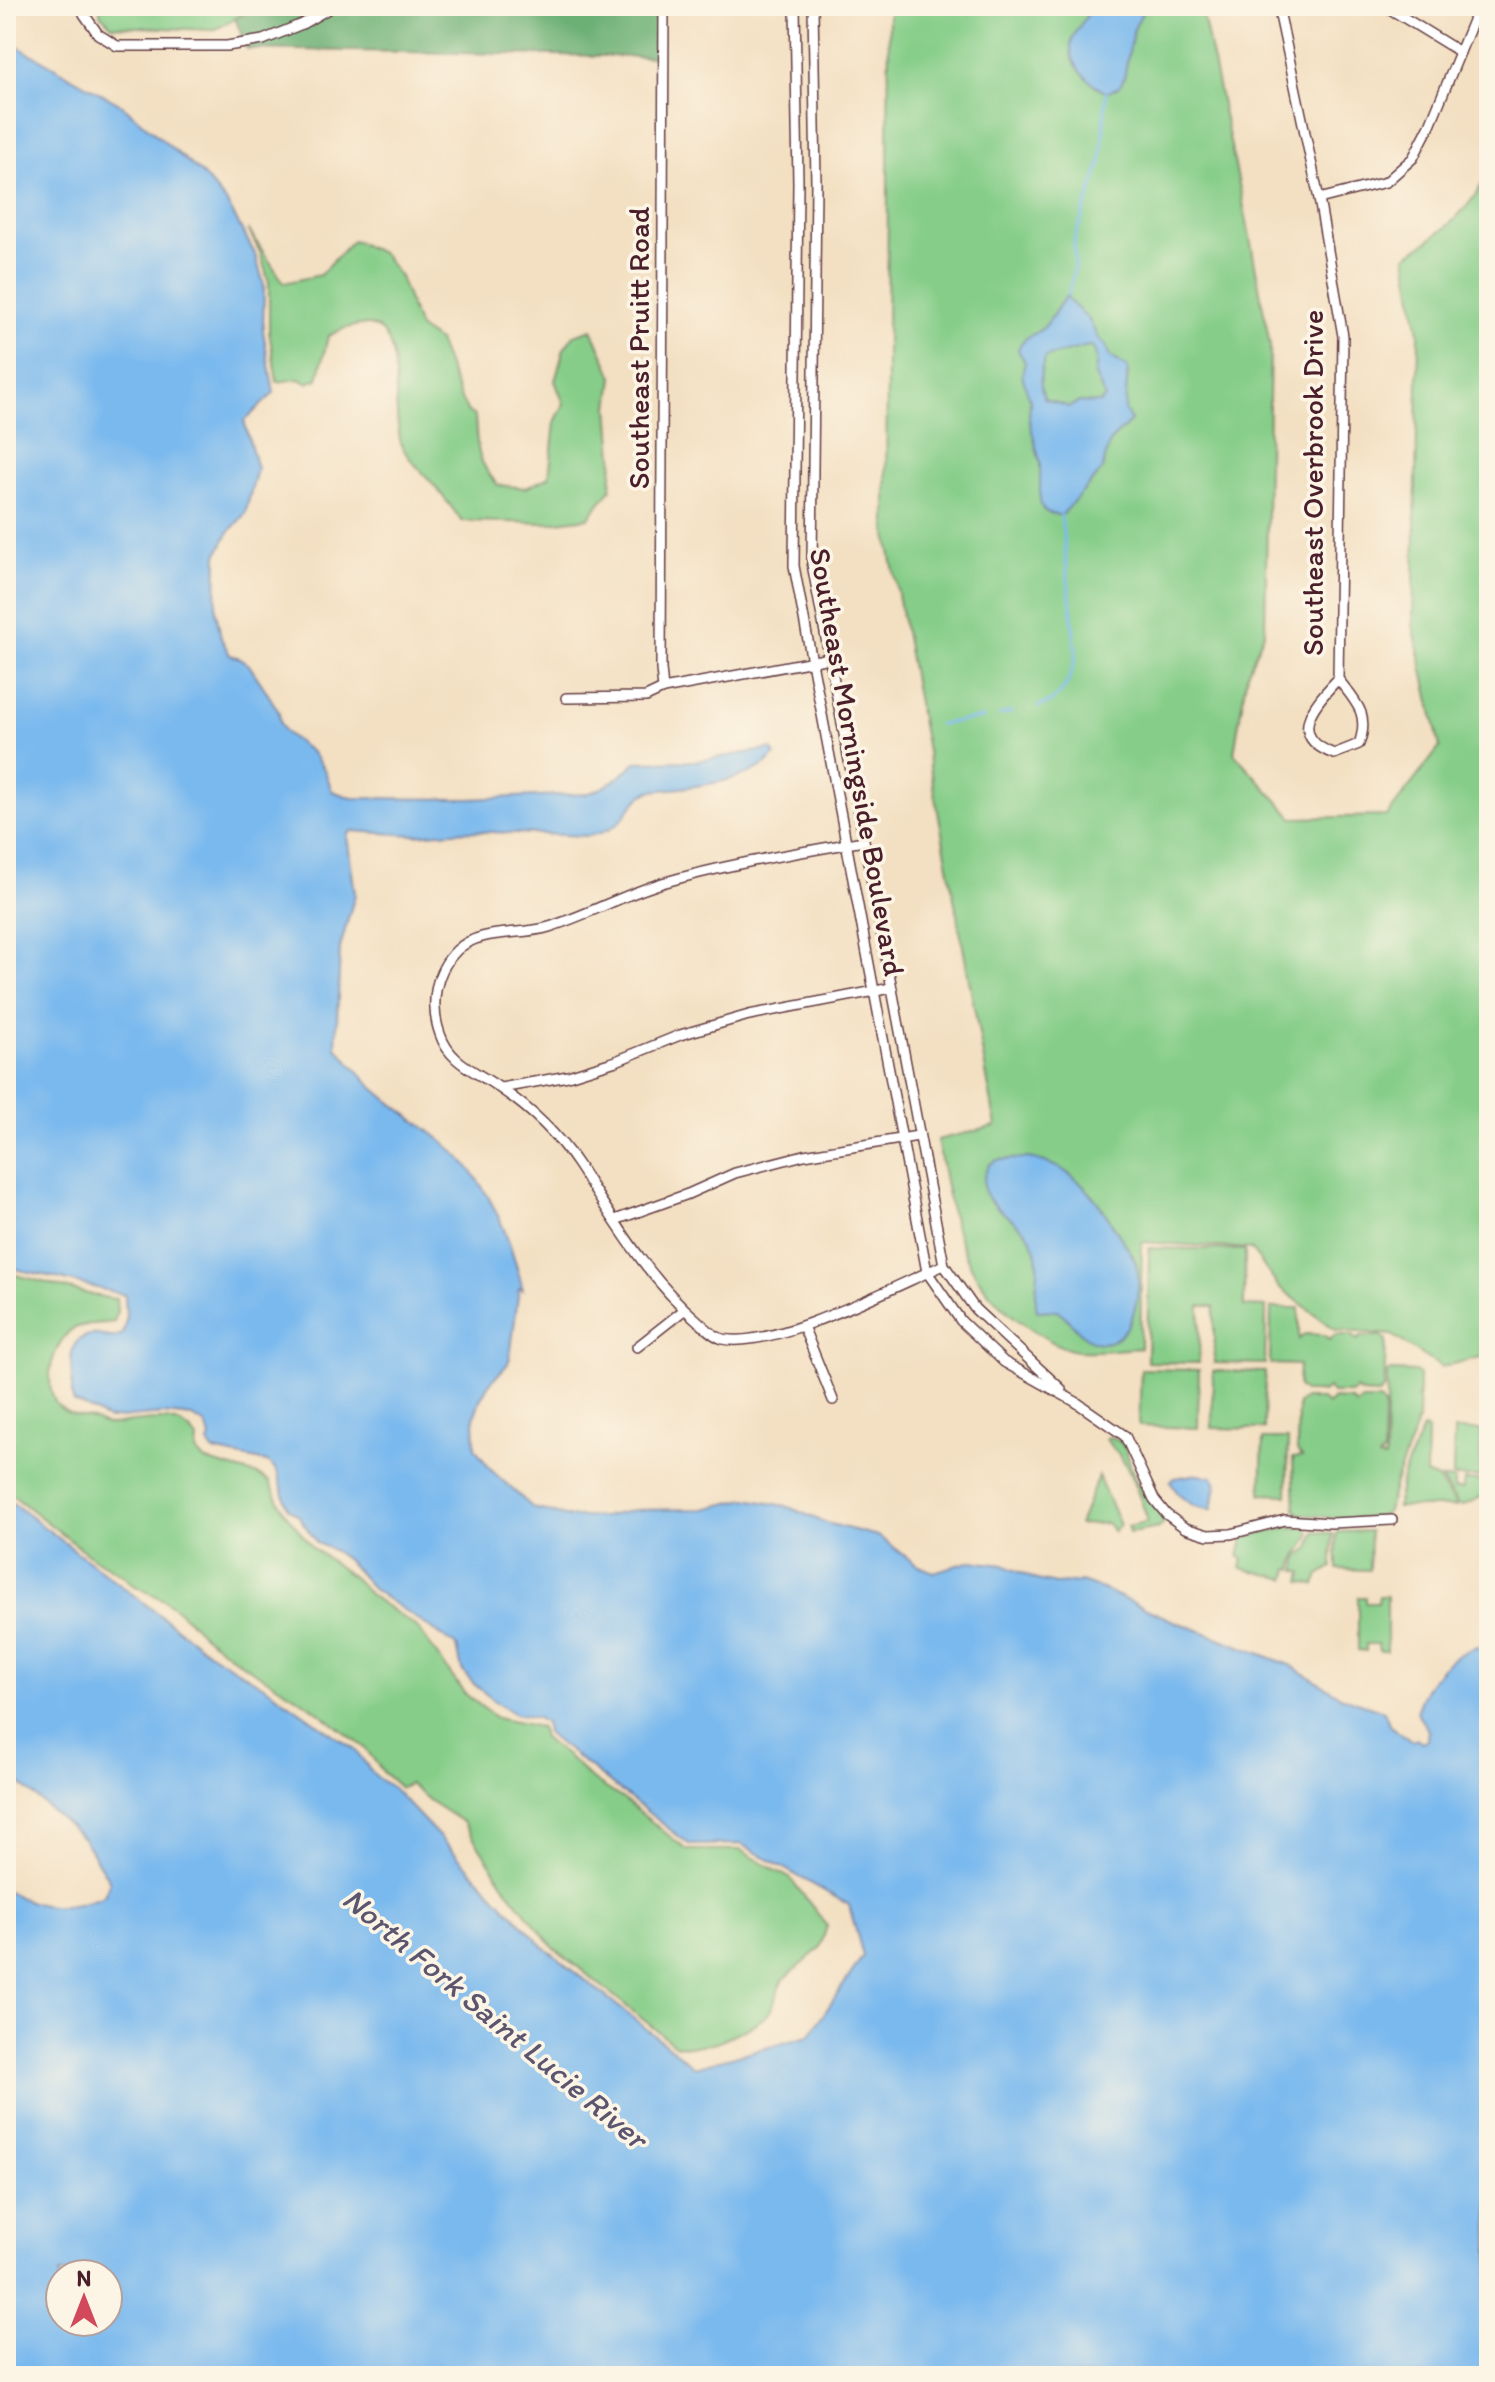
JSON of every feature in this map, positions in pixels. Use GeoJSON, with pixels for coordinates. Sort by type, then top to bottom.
{"type":"FeatureCollection","features":[{"type":"Feature","properties":{"kind":"street"},"geometry":{"type":"LineString","coordinates":[[82,6],[98,34],[117,46],[227,46],[263,40],[302,24],[333,6]]}},
{"type":"Feature","properties":{"kind":"street","name":"Southeast Pruitt Road"},"geometry":{"type":"LineString","coordinates":[[663,689],[664,6]]}},
{"type":"Feature","properties":{"kind":"street","name":"Southeast Morningside Boulevard"},"geometry":{"type":"LineString","coordinates":[[795,6],[794,566],[927,1272],[961,1321],[1004,1362],[1076,1402],[1125,1436],[1154,1499],[1166,1514],[1185,1528],[1208,1535],[1231,1534],[1285,1520],[1331,1523],[1392,1520]]}},
{"type":"Feature","properties":{"kind":"street","name":"Southeast Morningside Boulevard"},"geometry":{"type":"LineString","coordinates":[[813,6],[816,163],[812,564],[918,1136],[944,1265],[975,1309],[1076,1402]]}},
{"type":"Feature","properties":{"kind":"street","name":"Southeast Overbrook Drive"},"geometry":{"type":"LineString","coordinates":[[1278,6],[1319,199],[1343,336],[1338,679],[1362,711],[1365,728],[1359,744],[1334,754],[1320,749],[1310,739],[1308,722],[1312,707],[1338,679]]}},
{"type":"Feature","properties":{"kind":"street"},"geometry":{"type":"LineString","coordinates":[[1385,6],[1460,52]]}},
{"type":"Feature","properties":{"kind":"street"},"geometry":{"type":"LineString","coordinates":[[1319,199],[1386,182],[1413,158],[1430,125],[1479,6]]}},
{"type":"Feature","properties":{"kind":"street"},"geometry":{"type":"LineString","coordinates":[[797,163],[816,163]]}},
{"type":"Feature","properties":{"kind":"street"},"geometry":{"type":"LineString","coordinates":[[796,329],[814,329]]}},
{"type":"Feature","properties":{"kind":"street"},"geometry":{"type":"LineString","coordinates":[[794,493],[812,494]]}},
{"type":"Feature","properties":{"kind":"street"},"geometry":{"type":"LineString","coordinates":[[566,698],[646,697],[663,689],[830,658]]}},
{"type":"Feature","properties":{"kind":"street"},"geometry":{"type":"LineString","coordinates":[[863,841],[660,884],[546,928],[482,937],[458,949],[439,975],[434,1006],[440,1035],[452,1058],[501,1088],[542,1121],[561,1143],[644,1264],[684,1310],[718,1339],[733,1341],[803,1326],[944,1265]]}},
{"type":"Feature","properties":{"kind":"street"},"geometry":{"type":"LineString","coordinates":[[501,1088],[568,1076],[616,1061],[680,1035],[749,1015],[891,988]]}},
{"type":"Feature","properties":{"kind":"street"},"geometry":{"type":"LineString","coordinates":[[615,1220],[688,1194],[735,1173],[804,1155],[918,1136]]}},
{"type":"Feature","properties":{"kind":"street"},"geometry":{"type":"LineString","coordinates":[[637,1347],[684,1310]]}},
{"type":"Feature","properties":{"kind":"street"},"geometry":{"type":"LineString","coordinates":[[803,1326],[833,1400]]}},
{"type":"Feature","properties":{"kind":"green space"},"geometry":{"type":"Polygon","coordinates":[[[100,6],[252,6],[248,12],[214,30],[112,26],[100,14],[100,6]]]}},
{"type":"Feature","properties":{"kind":"green space"},"geometry":{"type":"Polygon","coordinates":[[[252,6],[658,6],[658,57],[247,49],[235,18],[248,12],[252,6]]]}},
{"type":"Feature","properties":{"kind":"green space"},"geometry":{"type":"Polygon","coordinates":[[[889,6],[1201,6],[1270,345],[1265,631],[1247,673],[1234,753],[1293,818],[1387,816],[1440,747],[1413,625],[1419,333],[1406,256],[1454,220],[1474,198],[1489,171],[1489,1355],[1441,1367],[1392,1335],[1336,1330],[1278,1286],[1251,1249],[1142,1242],[1140,1348],[1096,1351],[1072,1350],[1028,1327],[1004,1309],[972,1268],[954,1221],[937,1140],[996,1126],[886,529],[889,6]]]}},
{"type":"Feature","properties":{"kind":"green space"},"geometry":{"type":"Polygon","coordinates":[[[248,229],[284,283],[320,275],[353,240],[383,254],[400,277],[419,328],[438,341],[460,397],[468,412],[475,416],[477,445],[482,461],[498,485],[526,488],[549,477],[555,422],[564,404],[555,381],[564,349],[574,335],[592,329],[613,377],[609,407],[613,457],[611,489],[588,518],[549,523],[462,521],[403,448],[397,423],[393,355],[387,337],[375,327],[356,325],[328,336],[318,379],[307,383],[299,379],[277,382],[269,331],[269,283],[260,252],[248,229]]]}},
{"type":"Feature","properties":{"kind":"green space"},"geometry":{"type":"Polygon","coordinates":[[[1149,1248],[1245,1250],[1244,1306],[1266,1307],[1265,1364],[1214,1363],[1214,1306],[1200,1306],[1199,1363],[1147,1362],[1149,1248]]]}},
{"type":"Feature","properties":{"kind":"green space"},"geometry":{"type":"Polygon","coordinates":[[[15,1275],[116,1299],[114,1322],[71,1330],[57,1350],[51,1368],[50,1387],[61,1409],[105,1425],[165,1420],[183,1425],[197,1439],[196,1451],[204,1460],[269,1481],[284,1511],[313,1548],[354,1578],[370,1595],[418,1628],[464,1693],[496,1718],[540,1727],[543,1738],[578,1765],[587,1776],[623,1799],[687,1850],[740,1850],[791,1879],[827,1926],[820,1948],[783,1980],[770,2012],[755,2024],[717,2042],[675,2045],[553,1947],[508,1891],[464,1823],[409,1784],[401,1788],[384,1773],[365,1748],[309,1705],[242,1664],[204,1636],[164,1600],[131,1584],[124,1576],[93,1558],[6,1490],[6,1276],[15,1275]]]}},
{"type":"Feature","properties":{"kind":"green space"},"geometry":{"type":"Polygon","coordinates":[[[1271,1308],[1299,1308],[1299,1339],[1305,1334],[1324,1335],[1329,1340],[1334,1335],[1352,1335],[1357,1340],[1362,1336],[1381,1336],[1386,1341],[1384,1389],[1378,1394],[1361,1393],[1356,1389],[1352,1393],[1332,1393],[1328,1388],[1323,1392],[1304,1392],[1298,1387],[1299,1365],[1270,1364],[1271,1308]]]}},
{"type":"Feature","properties":{"kind":"green space"},"geometry":{"type":"Polygon","coordinates":[[[1141,1369],[1199,1370],[1198,1428],[1139,1426],[1141,1369]]]}},
{"type":"Feature","properties":{"kind":"green space"},"geometry":{"type":"Polygon","coordinates":[[[1213,1371],[1265,1372],[1264,1429],[1212,1428],[1213,1371]]]}},
{"type":"Feature","properties":{"kind":"green space"},"geometry":{"type":"Polygon","coordinates":[[[1416,1372],[1419,1375],[1418,1422],[1395,1482],[1388,1511],[1358,1519],[1298,1513],[1295,1509],[1293,1458],[1302,1457],[1297,1451],[1298,1404],[1304,1399],[1322,1399],[1327,1405],[1333,1399],[1351,1400],[1356,1405],[1362,1400],[1379,1400],[1384,1406],[1383,1453],[1379,1458],[1385,1459],[1387,1373],[1416,1372]]]}},
{"type":"Feature","properties":{"kind":"green space"},"geometry":{"type":"Polygon","coordinates":[[[1423,1428],[1427,1431],[1426,1474],[1438,1479],[1457,1507],[1397,1507],[1402,1477],[1423,1428]]]}},
{"type":"Feature","properties":{"kind":"green space"},"geometry":{"type":"Polygon","coordinates":[[[1454,1430],[1481,1430],[1480,1477],[1453,1477],[1454,1430]]]}},
{"type":"Feature","properties":{"kind":"green space"},"geometry":{"type":"Polygon","coordinates":[[[1111,1437],[1124,1447],[1137,1483],[1161,1516],[1163,1524],[1159,1528],[1129,1533],[1128,1527],[1146,1523],[1146,1515],[1129,1472],[1106,1438],[1111,1437]]]}},
{"type":"Feature","properties":{"kind":"green space"},"geometry":{"type":"Polygon","coordinates":[[[1263,1439],[1288,1439],[1287,1495],[1261,1494],[1263,1439]]]}},
{"type":"Feature","properties":{"kind":"green space"},"geometry":{"type":"Polygon","coordinates":[[[1098,1476],[1120,1525],[1114,1532],[1108,1523],[1079,1525],[1098,1476]]]}},
{"type":"Feature","properties":{"kind":"green space"},"geometry":{"type":"Polygon","coordinates":[[[1441,1479],[1454,1480],[1454,1489],[1463,1489],[1464,1480],[1483,1481],[1483,1496],[1458,1505],[1441,1479]]]}},
{"type":"Feature","properties":{"kind":"green space"},"geometry":{"type":"Polygon","coordinates":[[[1288,1527],[1306,1528],[1310,1533],[1286,1579],[1241,1568],[1243,1559],[1239,1557],[1243,1538],[1288,1527]]]}},
{"type":"Feature","properties":{"kind":"green space"},"geometry":{"type":"Polygon","coordinates":[[[1315,1531],[1333,1534],[1332,1567],[1319,1575],[1315,1585],[1301,1582],[1303,1572],[1296,1571],[1299,1556],[1310,1548],[1315,1531]]]}},
{"type":"Feature","properties":{"kind":"green space"},"geometry":{"type":"Polygon","coordinates":[[[1370,1531],[1369,1570],[1337,1569],[1338,1532],[1370,1531]]]}},
{"type":"Feature","properties":{"kind":"green space"},"geometry":{"type":"Polygon","coordinates":[[[1379,1596],[1387,1596],[1387,1651],[1379,1651],[1378,1644],[1366,1644],[1366,1651],[1358,1651],[1358,1597],[1366,1597],[1366,1603],[1378,1603],[1379,1596]]]}},
{"type":"Feature","properties":{"kind":"water"},"geometry":{"type":"Polygon","coordinates":[[[1093,6],[1145,6],[1133,31],[1124,78],[1120,86],[1106,93],[1093,84],[1072,57],[1072,40],[1093,6]]]}},
{"type":"Feature","properties":{"kind":"water","name":"North Fork Saint Lucie River"},"geometry":{"type":"Polygon","coordinates":[[[6,40],[123,106],[203,175],[227,203],[255,254],[264,285],[263,331],[274,393],[244,421],[257,469],[245,514],[228,533],[217,555],[216,611],[221,638],[230,655],[249,665],[279,712],[280,723],[286,733],[312,753],[325,771],[332,791],[352,798],[469,799],[585,794],[612,782],[636,762],[696,761],[771,749],[775,755],[752,772],[735,778],[650,791],[634,803],[612,828],[588,836],[467,831],[414,835],[351,831],[347,836],[355,894],[340,948],[336,1047],[374,1088],[450,1148],[472,1172],[504,1228],[523,1290],[519,1288],[510,1358],[489,1384],[474,1418],[475,1448],[490,1469],[533,1508],[569,1517],[603,1517],[634,1510],[704,1509],[746,1499],[786,1506],[826,1523],[878,1536],[917,1565],[933,1572],[972,1561],[1003,1565],[1037,1580],[1056,1584],[1081,1582],[1292,1666],[1342,1697],[1384,1711],[1390,1726],[1411,1741],[1427,1739],[1428,1730],[1416,1712],[1434,1677],[1464,1652],[1489,1646],[1489,2376],[6,2376],[6,1890],[42,1905],[66,1906],[104,1896],[110,1882],[83,1838],[6,1771],[6,1498],[208,1652],[267,1688],[355,1750],[376,1777],[393,1788],[544,1947],[694,2067],[809,2036],[863,1956],[849,1905],[741,1844],[690,1845],[546,1733],[545,1723],[537,1718],[515,1714],[474,1684],[462,1670],[457,1646],[374,1590],[349,1562],[317,1543],[298,1515],[288,1508],[277,1471],[267,1462],[213,1451],[208,1443],[210,1437],[206,1425],[192,1417],[164,1414],[107,1419],[74,1403],[71,1362],[74,1348],[77,1342],[91,1335],[115,1337],[123,1334],[125,1295],[15,1269],[6,1270],[6,40]]]}},
{"type":"Feature","properties":{"kind":"water"},"geometry":{"type":"Polygon","coordinates":[[[1068,295],[1068,300],[1088,318],[1110,356],[1128,368],[1125,411],[1131,421],[1110,441],[1102,470],[1061,516],[1046,512],[1040,504],[1040,462],[1029,419],[1030,401],[1022,375],[1025,362],[1018,350],[1025,339],[1046,324],[1068,295]],[[1092,346],[1046,357],[1041,378],[1045,399],[1069,407],[1079,402],[1100,403],[1105,398],[1095,375],[1096,358],[1092,346]]]}},
{"type":"Feature","properties":{"kind":"water"},"geometry":{"type":"Polygon","coordinates":[[[1028,1158],[1059,1168],[1083,1185],[1130,1251],[1138,1272],[1137,1300],[1133,1315],[1119,1337],[1108,1342],[1095,1342],[1057,1310],[1037,1311],[1035,1248],[1023,1228],[995,1206],[984,1189],[984,1178],[990,1164],[997,1160],[1028,1158]]]}},
{"type":"Feature","properties":{"kind":"water"},"geometry":{"type":"Polygon","coordinates":[[[1199,1474],[1213,1477],[1216,1485],[1212,1509],[1187,1501],[1170,1481],[1199,1474]]]}},
{"type":"Feature","properties":{"kind":"waterway"},"geometry":{"type":"LineString","coordinates":[[1068,295],[1075,267],[1074,240],[1101,163],[1106,93]]}},
{"type":"Feature","properties":{"kind":"waterway"},"geometry":{"type":"LineString","coordinates":[[1038,707],[1054,699],[1065,686],[1076,653],[1061,516]]}},
{"type":"Feature","properties":{"kind":"waterway"},"geometry":{"type":"LineString","coordinates":[[1000,715],[1012,712]]}},
{"type":"Feature","properties":{"kind":"waterway"},"geometry":{"type":"LineString","coordinates":[[939,724],[982,718]]}}]}
